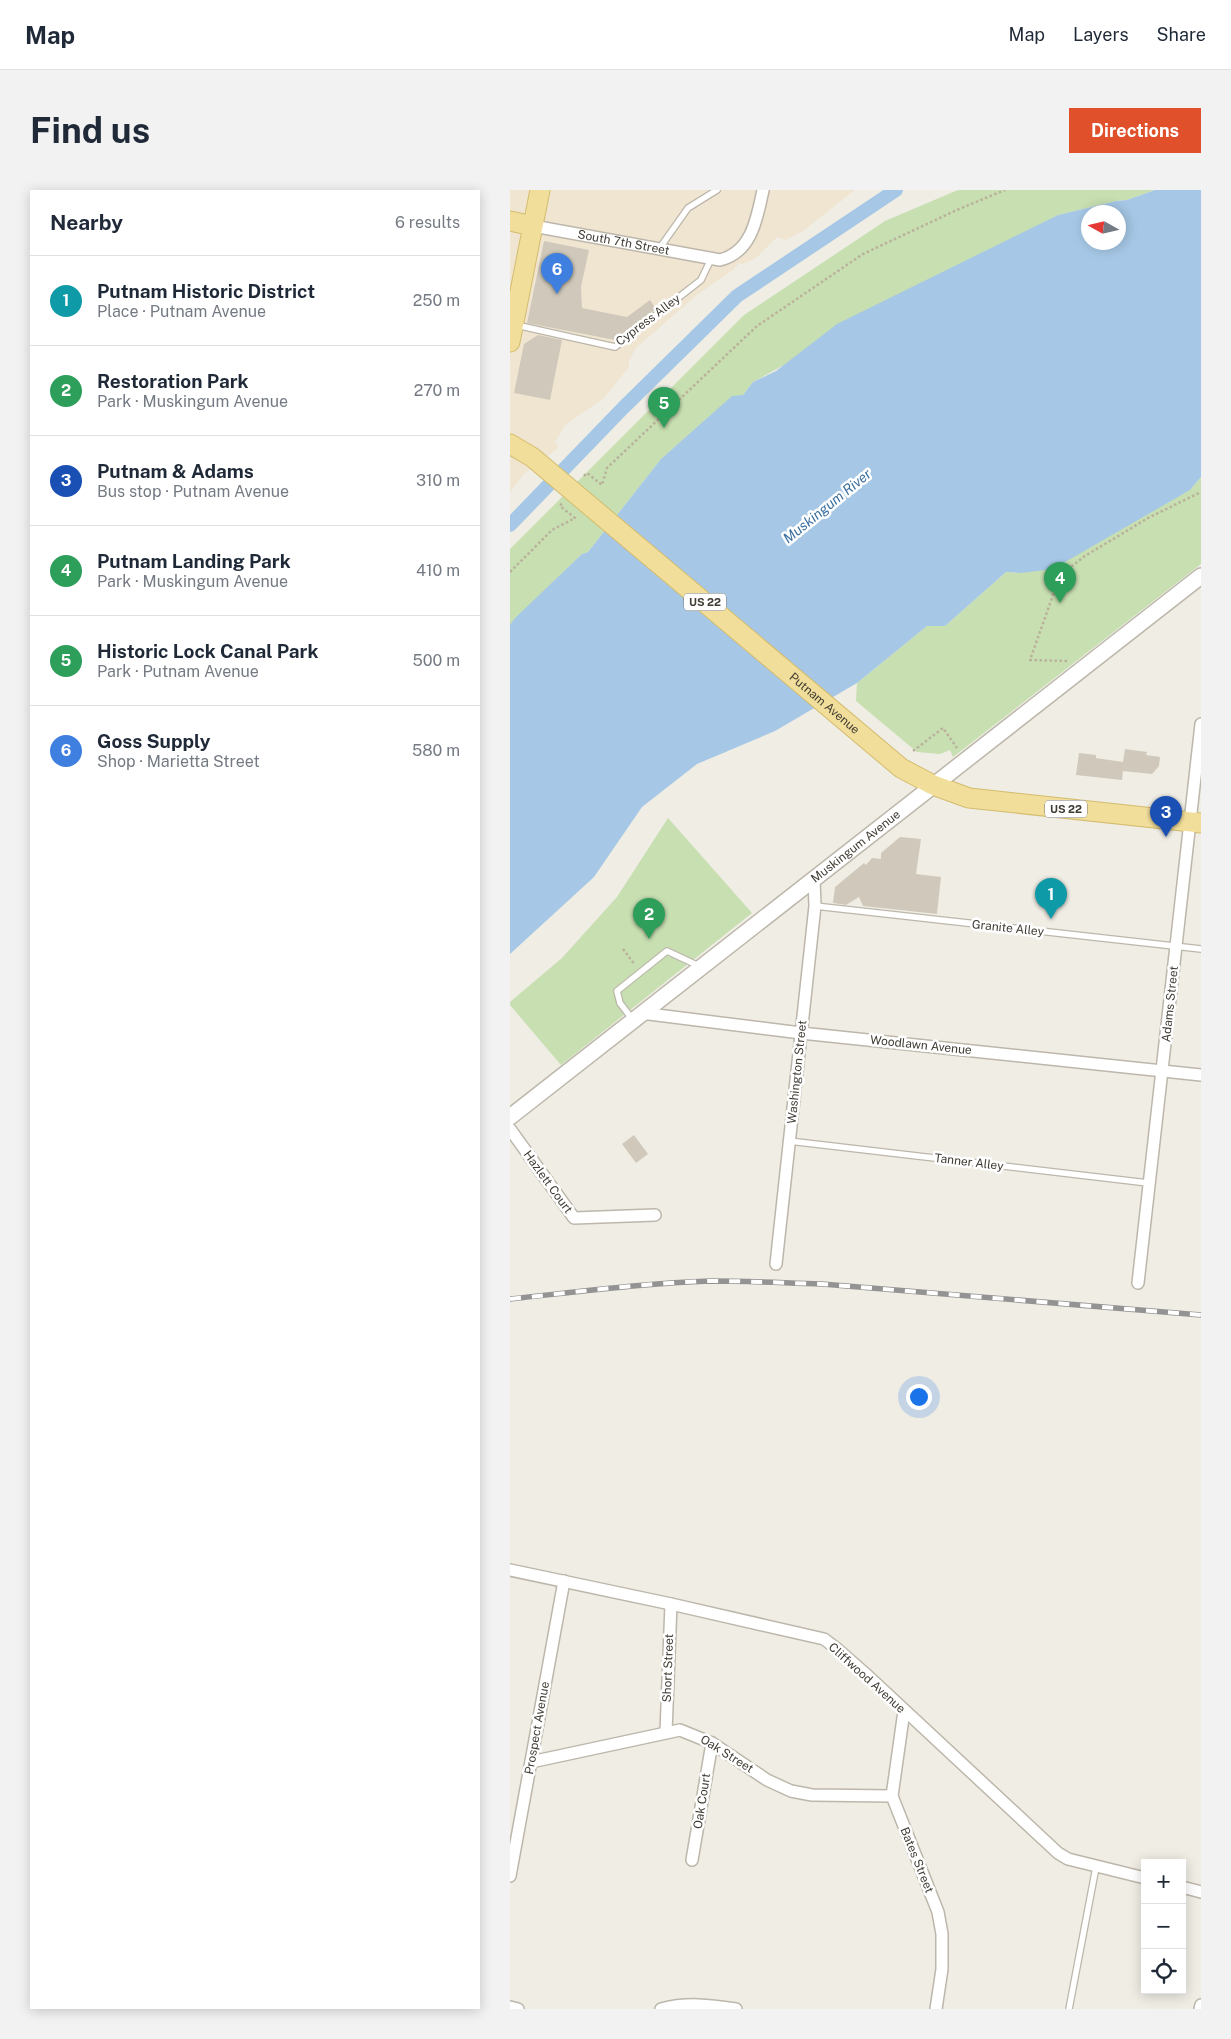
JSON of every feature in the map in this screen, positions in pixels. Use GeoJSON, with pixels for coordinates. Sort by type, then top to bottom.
{"type":"FeatureCollection","features":[{"type":"Feature","properties":{"kind":"main road"},"geometry":{"type":"LineString","coordinates":[[511,330],[540,190]]}},
{"type":"Feature","properties":{"kind":"main road","name":"South 7th Street"},"geometry":{"type":"LineString","coordinates":[[510,221],[533,226]]}},
{"type":"Feature","properties":{"kind":"main road","name":"Putnam Avenue"},"geometry":{"type":"LineString","coordinates":[[510,444],[532,457],[901,768],[933,785],[969,798],[1196,823]]}},
{"type":"Feature","properties":{"kind":"street","name":"South 7th Street"},"geometry":{"type":"LineString","coordinates":[[533,226],[711,260],[724,259],[736,253],[750,236],[758,213],[762,190]]}},
{"type":"Feature","properties":{"kind":"street","name":"Muskingum Avenue"},"geometry":{"type":"LineString","coordinates":[[510,1117],[1201,576]]}},
{"type":"Feature","properties":{"kind":"street","name":"Adams Street"},"geometry":{"type":"LineString","coordinates":[[1138,1283],[1176,946],[1196,823],[1201,724]]}},
{"type":"Feature","properties":{"kind":"street","name":"Washington Street"},"geometry":{"type":"LineString","coordinates":[[776,1264],[815,906],[814,879]]}},
{"type":"Feature","properties":{"kind":"street","name":"Woodlawn Avenue"},"geometry":{"type":"LineString","coordinates":[[637,1017],[1201,1075]]}},
{"type":"Feature","properties":{"kind":"street","name":"Hazlett Court"},"geometry":{"type":"LineString","coordinates":[[510,1129],[574,1218],[655,1215]]}},
{"type":"Feature","properties":{"kind":"street","name":"Cliffwood Avenue"},"geometry":{"type":"LineString","coordinates":[[510,1570],[824,1639],[850,1660],[1068,1860],[1141,1877]]}},
{"type":"Feature","properties":{"kind":"street","name":"Prospect Avenue"},"geometry":{"type":"LineString","coordinates":[[510,1876],[564,1581]]}},
{"type":"Feature","properties":{"kind":"street","name":"Short Street"},"geometry":{"type":"LineString","coordinates":[[666,1732],[671,1604]]}},
{"type":"Feature","properties":{"kind":"street","name":"Bates Street"},"geometry":{"type":"LineString","coordinates":[[904,1711],[892,1796],[938,1912],[942,1934],[942,1969],[936,2009]]}},
{"type":"Feature","properties":{"kind":"street","name":"Oak Street"},"geometry":{"type":"LineString","coordinates":[[531,1762],[680,1730],[712,1742],[767,1780],[791,1791],[812,1795],[892,1796]]}},
{"type":"Feature","properties":{"kind":"street","name":"Oak Court"},"geometry":{"type":"LineString","coordinates":[[692,1860],[712,1742]]}},
{"type":"Feature","properties":{"kind":"street"},"geometry":{"type":"LineString","coordinates":[[1186,1888],[1201,1892]]}},
{"type":"Feature","properties":{"kind":"street"},"geometry":{"type":"LineString","coordinates":[[661,2009],[678,2004],[704,2004],[736,2009]]}},
{"type":"Feature","properties":{"kind":"street"},"geometry":{"type":"LineString","coordinates":[[1200,2009],[1201,2005]]}},
{"type":"Feature","properties":{"kind":"street"},"geometry":{"type":"LineString","coordinates":[[510,2008],[518,2009]]}},
{"type":"Feature","properties":{"kind":"lane"},"geometry":{"type":"LineString","coordinates":[[659,249],[688,208],[717,190]]}},
{"type":"Feature","properties":{"kind":"lane","name":"Cypress Alley"},"geometry":{"type":"LineString","coordinates":[[511,330],[615,347],[701,280],[711,260]]}},
{"type":"Feature","properties":{"kind":"lane","name":"Granite Alley"},"geometry":{"type":"LineString","coordinates":[[815,906],[1201,949]]}},
{"type":"Feature","properties":{"kind":"lane"},"geometry":{"type":"LineString","coordinates":[[637,1017],[620,1003],[617,991],[640,972],[667,951],[700,967]]}},
{"type":"Feature","properties":{"kind":"lane","name":"Tanner Alley"},"geometry":{"type":"LineString","coordinates":[[789,1141],[1148,1183]]}},
{"type":"Feature","properties":{"kind":"lane"},"geometry":{"type":"LineString","coordinates":[[1069,2009],[1096,1867]]}},
{"type":"Feature","properties":{"kind":"path"},"geometry":{"type":"LineString","coordinates":[[584,476],[587,473],[602,485],[607,468],[757,326],[815,286],[864,254],[959,209],[1005,190]]}},
{"type":"Feature","properties":{"kind":"path"},"geometry":{"type":"LineString","coordinates":[[1067,662],[1030,660],[1046,611],[1062,577],[1085,556],[1148,518],[1201,492]]}},
{"type":"Feature","properties":{"kind":"path"},"geometry":{"type":"LineString","coordinates":[[510,572],[552,530],[575,518],[560,506],[562,503]]}},
{"type":"Feature","properties":{"kind":"path"},"geometry":{"type":"LineString","coordinates":[[913,751],[942,728],[957,748]]}},
{"type":"Feature","properties":{"kind":"path"},"geometry":{"type":"LineString","coordinates":[[623,948],[640,972]]}},
{"type":"Feature","properties":{"kind":"shaded area"},"geometry":{"type":"Polygon","coordinates":[[[510,190],[855,190],[803,231],[785,240],[777,237],[756,258],[743,264],[739,263],[733,270],[697,295],[636,348],[629,361],[629,367],[604,398],[565,425],[555,442],[558,445],[557,449],[524,474],[510,492],[510,190]]]}},
{"type":"Feature","properties":{"kind":"green space"},"geometry":{"type":"Polygon","coordinates":[[[958,190],[1155,190],[1127,200],[1099,205],[1081,205],[1081,209],[1058,215],[753,382],[743,395],[732,397],[661,459],[588,552],[582,554],[510,625],[510,549],[744,315],[885,221],[958,190]]]}},
{"type":"Feature","properties":{"kind":"green space"},"geometry":{"type":"Polygon","coordinates":[[[1201,477],[1201,564],[953,757],[950,750],[940,754],[917,752],[856,701],[857,683],[927,626],[945,626],[1006,572],[1021,573],[1155,509],[1190,490],[1201,477]]]}},
{"type":"Feature","properties":{"kind":"green space"},"geometry":{"type":"Polygon","coordinates":[[[668,818],[752,913],[561,1065],[510,1005],[510,1002],[562,958],[617,897],[668,818]]]}},
{"type":"Feature","properties":{"kind":"water"},"geometry":{"type":"Polygon","coordinates":[[[1155,190],[1201,190],[1201,477],[1190,490],[1053,569],[1021,573],[1006,572],[945,626],[927,626],[857,683],[775,731],[697,764],[642,807],[594,877],[510,954],[510,625],[515,618],[582,554],[588,552],[661,459],[732,396],[743,395],[753,382],[776,371],[837,324],[1058,215],[1081,209],[1081,250],[1126,250],[1126,205],[1099,205],[1127,200],[1155,190]]]}},
{"type":"Feature","properties":{"kind":"building"},"geometry":{"type":"Polygon","coordinates":[[[544,241],[589,250],[581,287],[582,308],[627,317],[650,300],[656,309],[615,340],[527,323],[544,241]]]}},
{"type":"Feature","properties":{"kind":"building"},"geometry":{"type":"Polygon","coordinates":[[[538,335],[562,340],[550,400],[514,393],[524,344],[538,335]]]}},
{"type":"Feature","properties":{"kind":"building"},"geometry":{"type":"Polygon","coordinates":[[[1125,749],[1147,752],[1146,755],[1160,757],[1159,766],[1152,774],[1123,771],[1122,780],[1076,775],[1079,753],[1123,762],[1125,749]]]}},
{"type":"Feature","properties":{"kind":"building"},"geometry":{"type":"Polygon","coordinates":[[[900,837],[921,839],[916,874],[941,877],[937,914],[863,906],[859,897],[846,905],[833,903],[835,887],[864,863],[866,865],[872,858],[881,859],[881,853],[900,837]]]}},
{"type":"Feature","properties":{"kind":"building"},"geometry":{"type":"Polygon","coordinates":[[[634,1135],[648,1154],[636,1163],[622,1144],[634,1135]]]}},
{"type":"Feature","properties":{"kind":"waterway","name":"Muskingum River"},"geometry":{"type":"LineString","coordinates":[[510,525],[623,408],[737,296],[896,190]]}},
{"type":"Feature","properties":{"kind":"railway"},"geometry":{"type":"LineString","coordinates":[[510,1299],[610,1288],[711,1281],[739,1281],[822,1284],[1201,1315]]}},
{"type":"Feature","properties":{"kind":"place","name":"Goss Supply"},"geometry":{"type":"Point","coordinates":[557,294]}},
{"type":"Feature","properties":{"kind":"place","name":"Historic Lock Canal Park"},"geometry":{"type":"Point","coordinates":[664,428]}},
{"type":"Feature","properties":{"kind":"place","name":"Putnam Landing Park"},"geometry":{"type":"Point","coordinates":[1060,603]}},
{"type":"Feature","properties":{"kind":"place","name":"Putnam & Adams"},"geometry":{"type":"Point","coordinates":[1166,837]}},
{"type":"Feature","properties":{"kind":"place","name":"Putnam Historic District"},"geometry":{"type":"Point","coordinates":[1051,919]}},
{"type":"Feature","properties":{"kind":"place","name":"Restoration Park"},"geometry":{"type":"Point","coordinates":[649,939]}}]}
